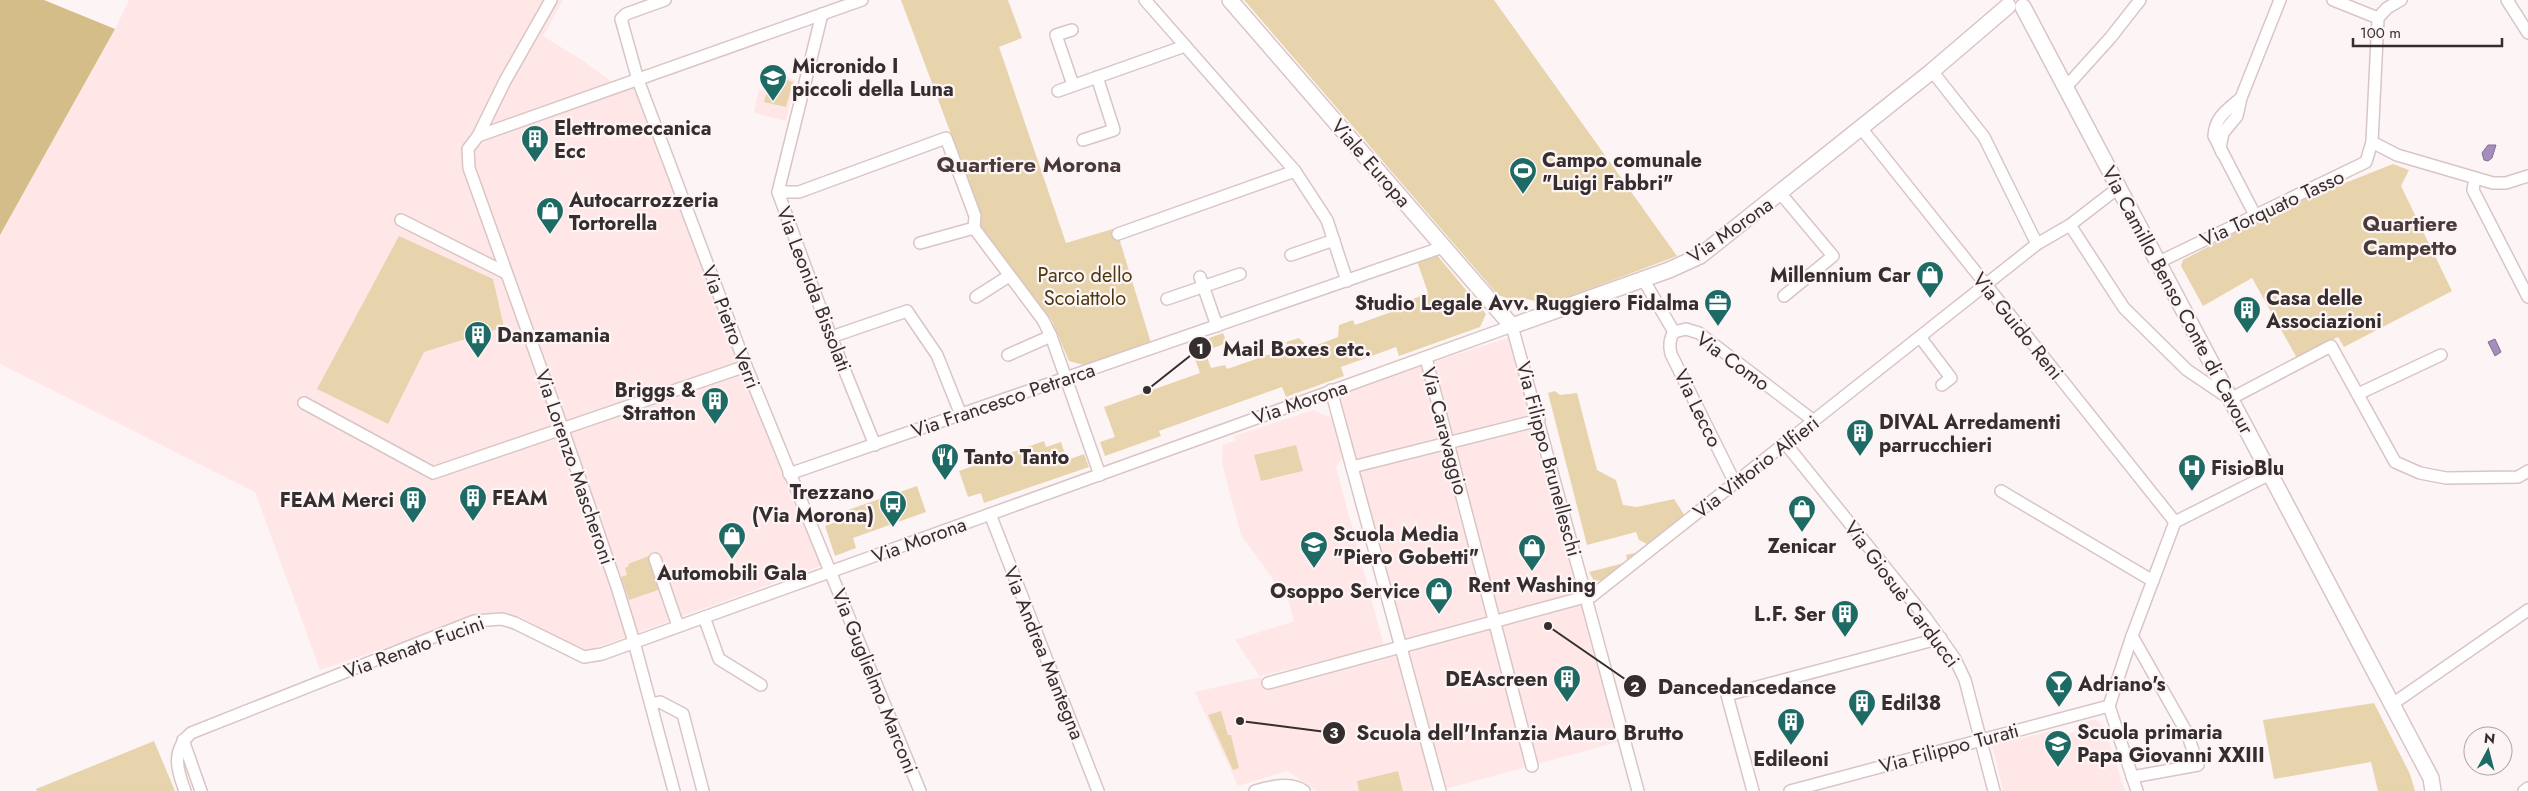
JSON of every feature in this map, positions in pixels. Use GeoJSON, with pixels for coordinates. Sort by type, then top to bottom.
{"type":"FeatureCollection","features":[{"type":"Feature","properties":{"kind":"main road","name":"Viale Europa"},"geometry":{"type":"LineString","coordinates":[[1230,0],[1512,326]]}},
{"type":"Feature","properties":{"kind":"main road","name":"Via Camillo Benso Conte di Cavour"},"geometry":{"type":"LineString","coordinates":[[2016,3],[2066,87],[2432,785],[2444,791]]}},
{"type":"Feature","properties":{"kind":"main road","name":"Via Morona"},"geometry":{"type":"LineString","coordinates":[[1512,326],[1642,280],[1700,256],[1781,194],[2016,3]]}},
{"type":"Feature","properties":{"kind":"street","name":"Via Lorenzo Mascheroni"},"geometry":{"type":"LineString","coordinates":[[551,0],[505,81],[483,134],[468,149],[469,168],[563,430],[634,642],[674,791]]}},
{"type":"Feature","properties":{"kind":"street","name":"Via Pietro Verri"},"geometry":{"type":"LineString","coordinates":[[665,0],[626,14],[621,19],[638,80],[746,366],[789,474],[831,571]]}},
{"type":"Feature","properties":{"kind":"street"},"geometry":{"type":"LineString","coordinates":[[483,134],[862,0]]}},
{"type":"Feature","properties":{"kind":"street"},"geometry":{"type":"LineString","coordinates":[[1145,0],[1295,171],[1327,220],[1347,280]]}},
{"type":"Feature","properties":{"kind":"street"},"geometry":{"type":"LineString","coordinates":[[2066,87],[2111,37],[2140,0]]}},
{"type":"Feature","properties":{"kind":"street"},"geometry":{"type":"LineString","coordinates":[[2255,215],[2215,140],[2216,121],[2241,98],[2280,0]]}},
{"type":"Feature","properties":{"kind":"street"},"geometry":{"type":"LineString","coordinates":[[2333,0],[2378,18]]}},
{"type":"Feature","properties":{"kind":"street"},"geometry":{"type":"LineString","coordinates":[[2397,155],[2369,157],[2372,142],[2378,18],[2387,8],[2401,0]]}},
{"type":"Feature","properties":{"kind":"street"},"geometry":{"type":"LineString","coordinates":[[2507,0],[2528,33]]}},
{"type":"Feature","properties":{"kind":"street","name":"Via Leonida Bissolati"},"geometry":{"type":"LineString","coordinates":[[822,14],[778,192],[831,337],[875,445]]}},
{"type":"Feature","properties":{"kind":"street"},"geometry":{"type":"LineString","coordinates":[[1072,30],[1056,35],[1073,86]]}},
{"type":"Feature","properties":{"kind":"street"},"geometry":{"type":"LineString","coordinates":[[1058,91],[1185,46]]}},
{"type":"Feature","properties":{"kind":"street"},"geometry":{"type":"LineString","coordinates":[[1932,71],[1984,137],[2037,244]]}},
{"type":"Feature","properties":{"kind":"street"},"geometry":{"type":"LineString","coordinates":[[1083,140],[1114,130],[1097,77]]}},
{"type":"Feature","properties":{"kind":"street","name":"Via Guido Reni"},"geometry":{"type":"LineString","coordinates":[[1861,128],[2175,522]]}},
{"type":"Feature","properties":{"kind":"street"},"geometry":{"type":"LineString","coordinates":[[778,192],[799,192],[946,138],[975,216],[974,228],[1043,320],[1051,336],[1068,378],[1100,475]]}},
{"type":"Feature","properties":{"kind":"street"},"geometry":{"type":"LineString","coordinates":[[2372,142],[2397,155],[2500,184],[2528,176]]}},
{"type":"Feature","properties":{"kind":"street","name":"Via Torquato Tasso"},"geometry":{"type":"LineString","coordinates":[[2158,262],[2360,167],[2369,157]]}},
{"type":"Feature","properties":{"kind":"street"},"geometry":{"type":"LineString","coordinates":[[1118,234],[1295,171]]}},
{"type":"Feature","properties":{"kind":"street"},"geometry":{"type":"LineString","coordinates":[[2475,178],[2473,190],[2528,297]]}},
{"type":"Feature","properties":{"kind":"street","name":"Via Vittorio Alfieri"},"geometry":{"type":"LineString","coordinates":[[1587,596],[1735,483],[2037,244],[2070,225],[2118,188]]}},
{"type":"Feature","properties":{"kind":"street","name":"Via Morona"},"geometry":{"type":"LineString","coordinates":[[1781,194],[1833,256],[1784,296]]}},
{"type":"Feature","properties":{"kind":"street"},"geometry":{"type":"LineString","coordinates":[[401,220],[506,273]]}},
{"type":"Feature","properties":{"kind":"street"},"geometry":{"type":"LineString","coordinates":[[2070,225],[2124,308],[2187,370],[2230,399],[2331,346],[2395,462],[2420,473],[2446,478],[2518,477],[2528,471]]}},
{"type":"Feature","properties":{"kind":"street"},"geometry":{"type":"LineString","coordinates":[[920,243],[974,228]]}},
{"type":"Feature","properties":{"kind":"street"},"geometry":{"type":"LineString","coordinates":[[1291,255],[1334,240]]}},
{"type":"Feature","properties":{"kind":"street","name":"Via Francesco Petrarca"},"geometry":{"type":"LineString","coordinates":[[789,474],[1443,247]]}},
{"type":"Feature","properties":{"kind":"street"},"geometry":{"type":"LineString","coordinates":[[1167,299],[1201,282],[1240,274]]}},
{"type":"Feature","properties":{"kind":"street"},"geometry":{"type":"LineString","coordinates":[[976,296],[1009,276]]}},
{"type":"Feature","properties":{"kind":"street","name":"Via Como"},"geometry":{"type":"LineString","coordinates":[[1642,280],[1674,332],[1686,329],[1700,333],[1814,421]]}},
{"type":"Feature","properties":{"kind":"street"},"geometry":{"type":"LineString","coordinates":[[1201,282],[1217,326]]}},
{"type":"Feature","properties":{"kind":"street"},"geometry":{"type":"LineString","coordinates":[[831,337],[907,312],[937,355],[960,415]]}},
{"type":"Feature","properties":{"kind":"street","name":"Via Morona"},"geometry":{"type":"LineString","coordinates":[[831,571],[1512,326]]}},
{"type":"Feature","properties":{"kind":"street","name":"Via Filippo Brunelleschi"},"geometry":{"type":"LineString","coordinates":[[1512,326],[1587,596],[1638,791]]}},
{"type":"Feature","properties":{"kind":"street","name":"Via Lecco"},"geometry":{"type":"LineString","coordinates":[[1674,332],[1671,336],[1669,347],[1671,354],[1735,483]]}},
{"type":"Feature","properties":{"kind":"street"},"geometry":{"type":"LineString","coordinates":[[1008,355],[1051,336]]}},
{"type":"Feature","properties":{"kind":"street"},"geometry":{"type":"LineString","coordinates":[[1920,337],[1951,378],[1942,385]]}},
{"type":"Feature","properties":{"kind":"street"},"geometry":{"type":"LineString","coordinates":[[2358,394],[2441,355]]}},
{"type":"Feature","properties":{"kind":"street","name":"Via Caravaggio"},"geometry":{"type":"LineString","coordinates":[[1426,358],[1532,766]]}},
{"type":"Feature","properties":{"kind":"street"},"geometry":{"type":"LineString","coordinates":[[304,403],[433,473],[746,366]]}},
{"type":"Feature","properties":{"kind":"street"},"geometry":{"type":"LineString","coordinates":[[1331,390],[1440,791]]}},
{"type":"Feature","properties":{"kind":"street"},"geometry":{"type":"LineString","coordinates":[[1352,467],[1539,420]]}},
{"type":"Feature","properties":{"kind":"street","name":"Via Giosuè Carducci"},"geometry":{"type":"LineString","coordinates":[[1785,443],[1941,638],[1955,659],[1965,680],[1994,791]]}},
{"type":"Feature","properties":{"kind":"street"},"geometry":{"type":"LineString","coordinates":[[2137,791],[2108,706],[2175,522],[2270,474]]}},
{"type":"Feature","properties":{"kind":"street"},"geometry":{"type":"LineString","coordinates":[[2002,491],[2153,581]]}},
{"type":"Feature","properties":{"kind":"street","name":"Via Andrea Mantegna"},"geometry":{"type":"LineString","coordinates":[[990,514],[1098,791]]}},
{"type":"Feature","properties":{"kind":"street"},"geometry":{"type":"LineString","coordinates":[[655,559],[678,626]]}},
{"type":"Feature","properties":{"kind":"street","name":"Via Renato Fucini"},"geometry":{"type":"LineString","coordinates":[[183,740],[191,733],[474,621],[502,619],[584,657],[602,654],[831,571]]}},
{"type":"Feature","properties":{"kind":"street","name":"Via Guglielmo Marconi"},"geometry":{"type":"LineString","coordinates":[[831,571],[920,791]]}},
{"type":"Feature","properties":{"kind":"street"},"geometry":{"type":"LineString","coordinates":[[1268,683],[1587,596]]}},
{"type":"Feature","properties":{"kind":"street"},"geometry":{"type":"LineString","coordinates":[[2391,705],[2528,610]]}},
{"type":"Feature","properties":{"kind":"street"},"geometry":{"type":"LineString","coordinates":[[704,617],[719,659],[761,685]]}},
{"type":"Feature","properties":{"kind":"street"},"geometry":{"type":"LineString","coordinates":[[2132,636],[2187,733],[2198,765],[2132,777]]}},
{"type":"Feature","properties":{"kind":"street"},"geometry":{"type":"LineString","coordinates":[[1753,791],[1727,695],[1941,638]]}},
{"type":"Feature","properties":{"kind":"street"},"geometry":{"type":"LineString","coordinates":[[651,704],[660,702],[683,714],[703,791]]}},
{"type":"Feature","properties":{"kind":"street","name":"Via Filippo Turati"},"geometry":{"type":"LineString","coordinates":[[1790,791],[2108,706]]}},
{"type":"Feature","properties":{"kind":"street"},"geometry":{"type":"LineString","coordinates":[[183,740],[176,768],[185,791]]}},
{"type":"Feature","properties":{"kind":"street"},"geometry":{"type":"LineString","coordinates":[[183,740],[201,791]]}},
{"type":"Feature","properties":{"kind":"street"},"geometry":{"type":"LineString","coordinates":[[1254,791],[1273,786],[1300,788],[1304,791]]}},
{"type":"Feature","properties":{"kind":"shaded area"},"geometry":{"type":"Polygon","coordinates":[[[0,0],[44,0],[115,29],[0,235],[0,0]]]}},
{"type":"Feature","properties":{"kind":"shaded area"},"geometry":{"type":"Polygon","coordinates":[[[129,0],[563,0],[543,36],[579,58],[614,83],[631,77],[791,496],[821,566],[590,650],[579,650],[521,617],[500,614],[465,621],[320,670],[255,492],[0,364],[0,235],[115,29],[129,0]]]}},
{"type":"Feature","properties":{"kind":"shaded area","name":"Micronido I piccoli della Luna"},"geometry":{"type":"Polygon","coordinates":[[[783,76],[796,80],[786,121],[754,113],[759,89],[765,91],[767,81],[783,76]]]}},
{"type":"Feature","properties":{"kind":"shaded area"},"geometry":{"type":"Polygon","coordinates":[[[2488,145],[2496,145],[2492,158],[2488,161],[2484,160],[2482,153],[2488,145]]]}},
{"type":"Feature","properties":{"kind":"shaded area"},"geometry":{"type":"Polygon","coordinates":[[[1511,337],[1621,741],[1442,790],[1335,393],[1511,337]]]}},
{"type":"Feature","properties":{"kind":"shaded area"},"geometry":{"type":"Polygon","coordinates":[[[2495,339],[2501,352],[2495,356],[2488,342],[2495,339]]]}},
{"type":"Feature","properties":{"kind":"shaded area"},"geometry":{"type":"Polygon","coordinates":[[[1313,410],[1332,418],[1342,458],[1336,467],[1384,646],[1261,676],[1265,690],[1398,655],[1435,789],[1425,791],[1317,791],[1287,771],[1238,786],[1195,692],[1260,677],[1235,640],[1294,621],[1289,602],[1241,535],[1222,463],[1223,444],[1235,441],[1234,436],[1313,410]]]}},
{"type":"Feature","properties":{"kind":"shaded area","name":"Scuola primaria Papa Giovanni XXIII"},"geometry":{"type":"Polygon","coordinates":[[[2095,719],[2104,727],[2125,791],[2003,791],[1992,745],[2055,730],[2057,737],[2082,730],[2081,723],[2095,719]]]}},
{"type":"Feature","properties":{"kind":"green space","name":"Parco dello Scoiattolo"},"geometry":{"type":"Polygon","coordinates":[[[901,0],[1008,0],[1022,38],[999,47],[1066,243],[1116,228],[1151,343],[1087,366],[1069,361],[1051,319],[980,230],[980,212],[901,0]]]}},
{"type":"Feature","properties":{"kind":"green space","name":"Campo comunale \"Luigi Fabbri\""},"geometry":{"type":"Polygon","coordinates":[[[1244,0],[1494,0],[1677,256],[1547,305],[1527,299],[1515,301],[1498,295],[1244,0]]]}},
{"type":"Feature","properties":{"kind":"green space"},"geometry":{"type":"Polygon","coordinates":[[[783,79],[793,82],[786,107],[764,102],[769,83],[783,79]]]}},
{"type":"Feature","properties":{"kind":"green space"},"geometry":{"type":"Polygon","coordinates":[[[2393,164],[2409,170],[2401,186],[2452,291],[2344,347],[2338,337],[2297,358],[2252,278],[2203,306],[2181,266],[2183,260],[2284,207],[2393,164]]]}},
{"type":"Feature","properties":{"kind":"green space"},"geometry":{"type":"Polygon","coordinates":[[[399,236],[493,279],[504,327],[424,352],[388,424],[317,389],[399,236]]]}},
{"type":"Feature","properties":{"kind":"green space"},"geometry":{"type":"Polygon","coordinates":[[[1436,254],[1486,314],[1480,327],[1399,356],[1396,347],[1341,367],[1344,376],[1286,397],[1282,387],[1159,431],[1161,436],[1105,456],[1100,442],[1115,437],[1104,407],[1200,373],[1190,345],[1223,333],[1227,343],[1205,351],[1211,368],[1225,365],[1227,369],[1288,348],[1286,342],[1299,338],[1309,348],[1338,337],[1339,325],[1353,320],[1355,325],[1414,304],[1413,299],[1428,293],[1417,261],[1436,254]]]}},
{"type":"Feature","properties":{"kind":"green space"},"geometry":{"type":"Polygon","coordinates":[[[1555,391],[1560,395],[1577,393],[1597,470],[1616,480],[1623,505],[1637,507],[1674,499],[1685,516],[1649,545],[1639,540],[1636,532],[1587,545],[1548,393],[1555,391]]]}},
{"type":"Feature","properties":{"kind":"green space"},"geometry":{"type":"Polygon","coordinates":[[[1044,441],[1046,447],[1061,442],[1067,460],[1084,454],[1089,467],[984,503],[981,493],[968,497],[959,471],[1044,441]]]}},
{"type":"Feature","properties":{"kind":"green space"},"geometry":{"type":"Polygon","coordinates":[[[1296,445],[1303,471],[1261,481],[1254,455],[1296,445]]]}},
{"type":"Feature","properties":{"kind":"green space"},"geometry":{"type":"Polygon","coordinates":[[[917,486],[926,512],[853,538],[856,548],[835,556],[825,526],[835,522],[833,515],[917,486]]]}},
{"type":"Feature","properties":{"kind":"green space"},"geometry":{"type":"Polygon","coordinates":[[[1638,552],[1603,580],[1594,581],[1589,572],[1624,563],[1627,560],[1626,555],[1638,552]]]}},
{"type":"Feature","properties":{"kind":"green space"},"geometry":{"type":"Polygon","coordinates":[[[649,556],[661,589],[629,600],[621,577],[627,575],[625,568],[629,566],[628,564],[649,556]]]}},
{"type":"Feature","properties":{"kind":"green space"},"geometry":{"type":"Polygon","coordinates":[[[2374,703],[2410,774],[2415,791],[2378,791],[2371,762],[2274,779],[2263,720],[2374,703]]]}},
{"type":"Feature","properties":{"kind":"green space"},"geometry":{"type":"Polygon","coordinates":[[[1221,711],[1228,735],[1231,735],[1239,768],[1233,770],[1208,715],[1221,711]]]}},
{"type":"Feature","properties":{"kind":"green space"},"geometry":{"type":"Polygon","coordinates":[[[154,741],[175,791],[37,791],[36,789],[154,741]]]}},
{"type":"Feature","properties":{"kind":"green space"},"geometry":{"type":"Polygon","coordinates":[[[1398,771],[1403,791],[1359,791],[1357,781],[1398,771]]]}},
{"type":"Feature","properties":{"kind":"place","name":"Micronido I piccoli della Luna"},"geometry":{"type":"Point","coordinates":[773,102]}},
{"type":"Feature","properties":{"kind":"place","name":"Elettromeccanica Ecc"},"geometry":{"type":"Point","coordinates":[535,163]}},
{"type":"Feature","properties":{"kind":"place","name":"Campo comunale \"Luigi Fabbri\""},"geometry":{"type":"Point","coordinates":[1523,195]}},
{"type":"Feature","properties":{"kind":"place","name":"Autocarrozzeria Tortorella"},"geometry":{"type":"Point","coordinates":[550,235]}},
{"type":"Feature","properties":{"kind":"place","name":"Millennium Car"},"geometry":{"type":"Point","coordinates":[1930,299]}},
{"type":"Feature","properties":{"kind":"place","name":"Studio Legale Avv. Ruggiero Fidalma"},"geometry":{"type":"Point","coordinates":[1718,327]}},
{"type":"Feature","properties":{"kind":"place","name":"Casa delle Associazioni"},"geometry":{"type":"Point","coordinates":[2247,334]}},
{"type":"Feature","properties":{"kind":"place","name":"Danzamania"},"geometry":{"type":"Point","coordinates":[478,359]}},
{"type":"Feature","properties":{"kind":"place","name":"Mail Boxes etc."},"geometry":{"type":"Point","coordinates":[1147,390]}},
{"type":"Feature","properties":{"kind":"place","name":"Briggs & Stratton"},"geometry":{"type":"Point","coordinates":[715,425]}},
{"type":"Feature","properties":{"kind":"place","name":"DIVAL Arredamenti parrucchieri"},"geometry":{"type":"Point","coordinates":[1860,457]}},
{"type":"Feature","properties":{"kind":"place","name":"Tanto Tanto"},"geometry":{"type":"Point","coordinates":[945,481]}},
{"type":"Feature","properties":{"kind":"place","name":"FisioBlu"},"geometry":{"type":"Point","coordinates":[2192,492]}},
{"type":"Feature","properties":{"kind":"place","name":"FEAM"},"geometry":{"type":"Point","coordinates":[473,522]}},
{"type":"Feature","properties":{"kind":"place","name":"FEAM Merci"},"geometry":{"type":"Point","coordinates":[413,524]}},
{"type":"Feature","properties":{"kind":"place","name":"Trezzano (Via Morona)"},"geometry":{"type":"Point","coordinates":[893,528]}},
{"type":"Feature","properties":{"kind":"place","name":"Zenicar"},"geometry":{"type":"Point","coordinates":[1802,533]}},
{"type":"Feature","properties":{"kind":"place","name":"Automobili Gala"},"geometry":{"type":"Point","coordinates":[732,560]}},
{"type":"Feature","properties":{"kind":"place","name":"Scuola Media \"Piero Gobetti\""},"geometry":{"type":"Point","coordinates":[1314,569]}},
{"type":"Feature","properties":{"kind":"place","name":"Rent Washing"},"geometry":{"type":"Point","coordinates":[1532,572]}},
{"type":"Feature","properties":{"kind":"place","name":"Osoppo Service"},"geometry":{"type":"Point","coordinates":[1439,615]}},
{"type":"Feature","properties":{"kind":"place","name":"Dancedancedance"},"geometry":{"type":"Point","coordinates":[1548,626]}},
{"type":"Feature","properties":{"kind":"place","name":"L.F. Ser"},"geometry":{"type":"Point","coordinates":[1845,638]}},
{"type":"Feature","properties":{"kind":"place","name":"DEAscreen"},"geometry":{"type":"Point","coordinates":[1567,703]}},
{"type":"Feature","properties":{"kind":"place","name":"Adriano's"},"geometry":{"type":"Point","coordinates":[2059,708]}},
{"type":"Feature","properties":{"kind":"place","name":"Scuola dell'Infanzia Mauro Brutto"},"geometry":{"type":"Point","coordinates":[1240,721]}},
{"type":"Feature","properties":{"kind":"place","name":"Edil38"},"geometry":{"type":"Point","coordinates":[1862,727]}},
{"type":"Feature","properties":{"kind":"place","name":"Edileoni"},"geometry":{"type":"Point","coordinates":[1791,746]}},
{"type":"Feature","properties":{"kind":"place","name":"Scuola primaria Papa Giovanni XXIII"},"geometry":{"type":"Point","coordinates":[2058,768]}},
{"type":"Feature","properties":{"kind":"district","name":"Quartiere Morona"},"geometry":{"type":"Point","coordinates":[1029,164]}},
{"type":"Feature","properties":{"kind":"district","name":"Quartiere Campetto"},"geometry":{"type":"Point","coordinates":[2410,236]}}]}
